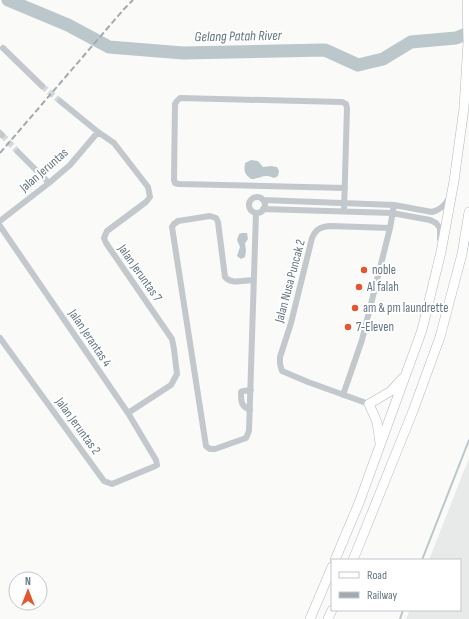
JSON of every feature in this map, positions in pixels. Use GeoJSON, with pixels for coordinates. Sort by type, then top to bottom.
{"type":"FeatureCollection","features":[{"type":"Feature","properties":{"kind":"main road"},"geometry":{"type":"LineString","coordinates":[[335,559],[359,503],[407,374],[422,330],[441,252],[454,181],[464,108],[468,42],[467,0]]}},
{"type":"Feature","properties":{"kind":"main road"},"geometry":{"type":"LineString","coordinates":[[353,559],[413,411],[440,337],[462,254],[469,212]]}},
{"type":"Feature","properties":{"kind":"main road"},"geometry":{"type":"LineString","coordinates":[[380,446],[377,422],[369,404],[391,391],[407,374]]}},
{"type":"Feature","properties":{"kind":"main road"},"geometry":{"type":"LineString","coordinates":[[310,619],[331,569]]}},
{"type":"Feature","properties":{"kind":"street"},"geometry":{"type":"LineString","coordinates":[[3,48],[42,86]]}},
{"type":"Feature","properties":{"kind":"street"},"geometry":{"type":"LineString","coordinates":[[344,211],[345,188],[347,108],[346,104],[342,102],[180,98],[177,100],[175,104],[175,183],[345,188]]}},
{"type":"Feature","properties":{"kind":"street"},"geometry":{"type":"LineString","coordinates":[[60,101],[98,132]]}},
{"type":"Feature","properties":{"kind":"street","name":"Jalan Jeruntas"},"geometry":{"type":"LineString","coordinates":[[0,221],[70,165],[98,132]]}},
{"type":"Feature","properties":{"kind":"street","name":"Jalan Jeruntas 7"},"geometry":{"type":"LineString","coordinates":[[98,132],[114,143],[148,187],[150,197],[146,202],[107,231],[104,238],[172,339],[176,361],[177,374],[171,385],[128,413]]}},
{"type":"Feature","properties":{"kind":"street"},"geometry":{"type":"LineString","coordinates":[[18,152],[49,183]]}},
{"type":"Feature","properties":{"kind":"street"},"geometry":{"type":"LineString","coordinates":[[256,213],[253,212],[249,205],[251,200],[256,198],[263,200],[394,205],[432,212],[445,205],[451,196]]}},
{"type":"Feature","properties":{"kind":"street"},"geometry":{"type":"LineString","coordinates":[[256,213],[261,212],[265,206],[263,200]]}},
{"type":"Feature","properties":{"kind":"street"},"geometry":{"type":"LineString","coordinates":[[369,404],[343,395],[362,340],[390,228],[394,205]]}},
{"type":"Feature","properties":{"kind":"street"},"geometry":{"type":"LineString","coordinates":[[263,209],[392,213],[430,220],[436,223],[440,228],[441,252]]}},
{"type":"Feature","properties":{"kind":"street"},"geometry":{"type":"LineString","coordinates":[[254,280],[232,282],[225,277],[218,222],[216,218],[210,216],[174,224],[172,227],[206,446],[210,450],[246,438],[249,431],[251,390],[256,213]]}},
{"type":"Feature","properties":{"kind":"street","name":"Jalan Jerantas 4"},"geometry":{"type":"LineString","coordinates":[[0,226],[128,413],[156,460],[156,464]]}},
{"type":"Feature","properties":{"kind":"street","name":"Jalan Nusa Puncak 2"},"geometry":{"type":"LineString","coordinates":[[343,395],[282,371],[280,364],[280,357],[291,323],[312,238],[315,232],[321,227],[390,228]]}},
{"type":"Feature","properties":{"kind":"street","name":"Jalan Jeruntas 2"},"geometry":{"type":"LineString","coordinates":[[0,338],[104,481],[112,484],[153,467],[156,464]]}},
{"type":"Feature","properties":{"kind":"street"},"geometry":{"type":"LineString","coordinates":[[250,410],[242,405],[241,394],[243,391],[251,390]]}},
{"type":"Feature","properties":{"kind":"shaded area"},"geometry":{"type":"Polygon","coordinates":[[[251,160],[258,161],[263,167],[277,167],[279,171],[278,176],[274,178],[265,176],[251,179],[245,172],[245,163],[251,160]]]}},
{"type":"Feature","properties":{"kind":"shaded area"},"geometry":{"type":"Polygon","coordinates":[[[247,233],[248,239],[245,243],[245,257],[241,259],[237,256],[240,247],[237,240],[239,234],[247,233]]]}},
{"type":"Feature","properties":{"kind":"shaded area"},"geometry":{"type":"Polygon","coordinates":[[[469,458],[469,619],[406,619],[410,611],[461,611],[461,559],[429,559],[469,458]]]}},
{"type":"Feature","properties":{"kind":"waterway","name":"Gelang Patah River"},"geometry":{"type":"LineString","coordinates":[[8,0],[68,25],[109,47],[183,53],[325,50],[358,65],[383,59],[411,42],[456,38],[469,33]]}},
{"type":"Feature","properties":{"kind":"waterway"},"geometry":{"type":"LineString","coordinates":[[422,559],[469,440]]}},
{"type":"Feature","properties":{"kind":"waterway"},"geometry":{"type":"LineString","coordinates":[[400,619],[403,611]]}},
{"type":"Feature","properties":{"kind":"tunnel"},"geometry":{"type":"LineString","coordinates":[[42,86],[60,101]]}},
{"type":"Feature","properties":{"kind":"tunnel"},"geometry":{"type":"LineString","coordinates":[[2,135],[18,152]]}},
{"type":"Feature","properties":{"kind":"railway"},"geometry":{"type":"LineString","coordinates":[[0,153],[133,0]]}},
{"type":"Feature","properties":{"kind":"place","name":"noble"},"geometry":{"type":"Point","coordinates":[364,270]}},
{"type":"Feature","properties":{"kind":"place","name":"Al falah"},"geometry":{"type":"Point","coordinates":[359,287]}},
{"type":"Feature","properties":{"kind":"place","name":"am & pm laundrette"},"geometry":{"type":"Point","coordinates":[355,308]}},
{"type":"Feature","properties":{"kind":"place","name":"7-Eleven"},"geometry":{"type":"Point","coordinates":[348,327]}}]}
